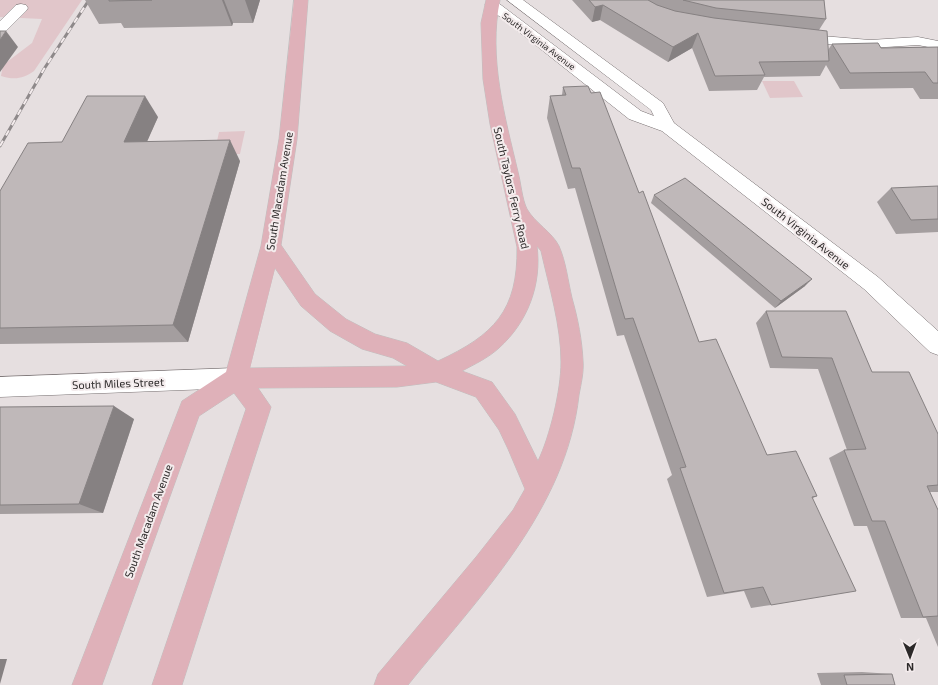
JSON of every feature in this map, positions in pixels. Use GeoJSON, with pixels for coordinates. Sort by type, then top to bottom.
{"type":"FeatureCollection","features":[{"type":"Feature","properties":{"kind":"main road","name":"South Macadam Avenue"},"geometry":{"type":"LineString","coordinates":[[87,685],[190,409],[236,378],[271,246],[288,139],[301,0]]}},
{"type":"Feature","properties":{"kind":"main road","name":"South Taylors Ferry Road"},"geometry":{"type":"LineString","coordinates":[[236,378],[395,377],[436,372],[472,356],[488,345],[512,318],[524,294],[528,276],[527,247],[498,124],[491,79],[488,23],[493,3]]}},
{"type":"Feature","properties":{"kind":"main road"},"geometry":{"type":"LineString","coordinates":[[389,685],[486,567],[522,520],[538,490],[558,445],[566,409],[572,363],[567,319],[550,248],[518,211]]}},
{"type":"Feature","properties":{"kind":"main road"},"geometry":{"type":"LineString","coordinates":[[271,246],[308,300],[323,314],[355,336],[370,342],[400,350],[436,372],[484,389],[511,429],[538,490]]}},
{"type":"Feature","properties":{"kind":"main road"},"geometry":{"type":"LineString","coordinates":[[168,685],[259,406],[236,378]]}},
{"type":"Feature","properties":{"kind":"street","name":"South Virginia Avenue"},"geometry":{"type":"LineString","coordinates":[[514,0],[657,107],[668,126]]}},
{"type":"Feature","properties":{"kind":"street","name":"South Virginia Avenue"},"geometry":{"type":"LineString","coordinates":[[493,3],[635,115],[668,126],[871,283],[937,342]]}},
{"type":"Feature","properties":{"kind":"street"},"geometry":{"type":"LineString","coordinates":[[0,29],[21,8]]}},
{"type":"Feature","properties":{"kind":"street"},"geometry":{"type":"LineString","coordinates":[[782,36],[856,43],[879,44],[906,41],[938,45]]}},
{"type":"Feature","properties":{"kind":"street","name":"South Miles Street"},"geometry":{"type":"LineString","coordinates":[[0,388],[236,378]]}},
{"type":"Feature","properties":{"kind":"shaded area"},"geometry":{"type":"Polygon","coordinates":[[[0,0],[82,0],[34,71],[26,76],[10,78],[1,76],[3,65],[32,43],[42,19],[0,17],[0,0]]]}},
{"type":"Feature","properties":{"kind":"shaded area"},"geometry":{"type":"Polygon","coordinates":[[[762,81],[794,81],[803,97],[770,98],[762,81]]]}},
{"type":"Feature","properties":{"kind":"shaded area"},"geometry":{"type":"Polygon","coordinates":[[[245,131],[240,154],[214,155],[219,132],[245,131]]]}},
{"type":"Feature","properties":{"kind":"building"},"geometry":{"type":"Polygon","coordinates":[[[109,0],[152,0],[109,1],[109,0]]]}},
{"type":"Feature","properties":{"kind":"building"},"geometry":{"type":"Polygon","coordinates":[[[589,0],[648,0],[657,5],[675,11],[714,18],[827,31],[829,61],[759,62],[765,75],[715,76],[698,33],[673,47],[603,5],[595,7],[589,0]]]}},
{"type":"Feature","properties":{"kind":"building"},"geometry":{"type":"Polygon","coordinates":[[[683,0],[824,0],[826,19],[716,8],[683,0]]]}},
{"type":"Feature","properties":{"kind":"building"},"geometry":{"type":"Polygon","coordinates":[[[0,31],[6,31],[0,40],[0,31]]]}},
{"type":"Feature","properties":{"kind":"building"},"geometry":{"type":"Polygon","coordinates":[[[878,43],[881,48],[938,47],[938,83],[933,83],[925,72],[850,73],[832,44],[878,43]]]}},
{"type":"Feature","properties":{"kind":"building"},"geometry":{"type":"Polygon","coordinates":[[[588,86],[591,93],[600,92],[639,193],[643,191],[699,342],[716,339],[767,455],[796,451],[817,496],[812,497],[856,591],[771,605],[763,587],[724,593],[680,468],[686,467],[633,318],[625,319],[580,168],[572,168],[550,96],[566,95],[563,87],[588,86]]]}},
{"type":"Feature","properties":{"kind":"building"},"geometry":{"type":"Polygon","coordinates":[[[87,96],[145,96],[124,142],[230,140],[173,325],[0,328],[0,191],[28,143],[62,142],[87,96]]]}},
{"type":"Feature","properties":{"kind":"building"},"geometry":{"type":"Polygon","coordinates":[[[685,178],[812,279],[781,301],[654,195],[685,178]]]}},
{"type":"Feature","properties":{"kind":"building"},"geometry":{"type":"Polygon","coordinates":[[[938,186],[938,219],[911,220],[891,188],[938,186]]]}},
{"type":"Feature","properties":{"kind":"building"},"geometry":{"type":"Polygon","coordinates":[[[766,311],[846,311],[872,372],[909,372],[938,434],[938,485],[927,486],[938,510],[938,616],[923,617],[885,521],[872,521],[844,450],[866,449],[832,358],[782,357],[766,311]]]}},
{"type":"Feature","properties":{"kind":"building"},"geometry":{"type":"Polygon","coordinates":[[[114,406],[79,504],[0,505],[0,407],[114,406]]]}},
{"type":"Feature","properties":{"kind":"building"},"geometry":{"type":"Polygon","coordinates":[[[892,674],[895,685],[847,685],[844,675],[892,674]]]}},
{"type":"Feature","properties":{"kind":"railway"},"geometry":{"type":"LineString","coordinates":[[0,146],[44,69],[89,0]]}}]}
